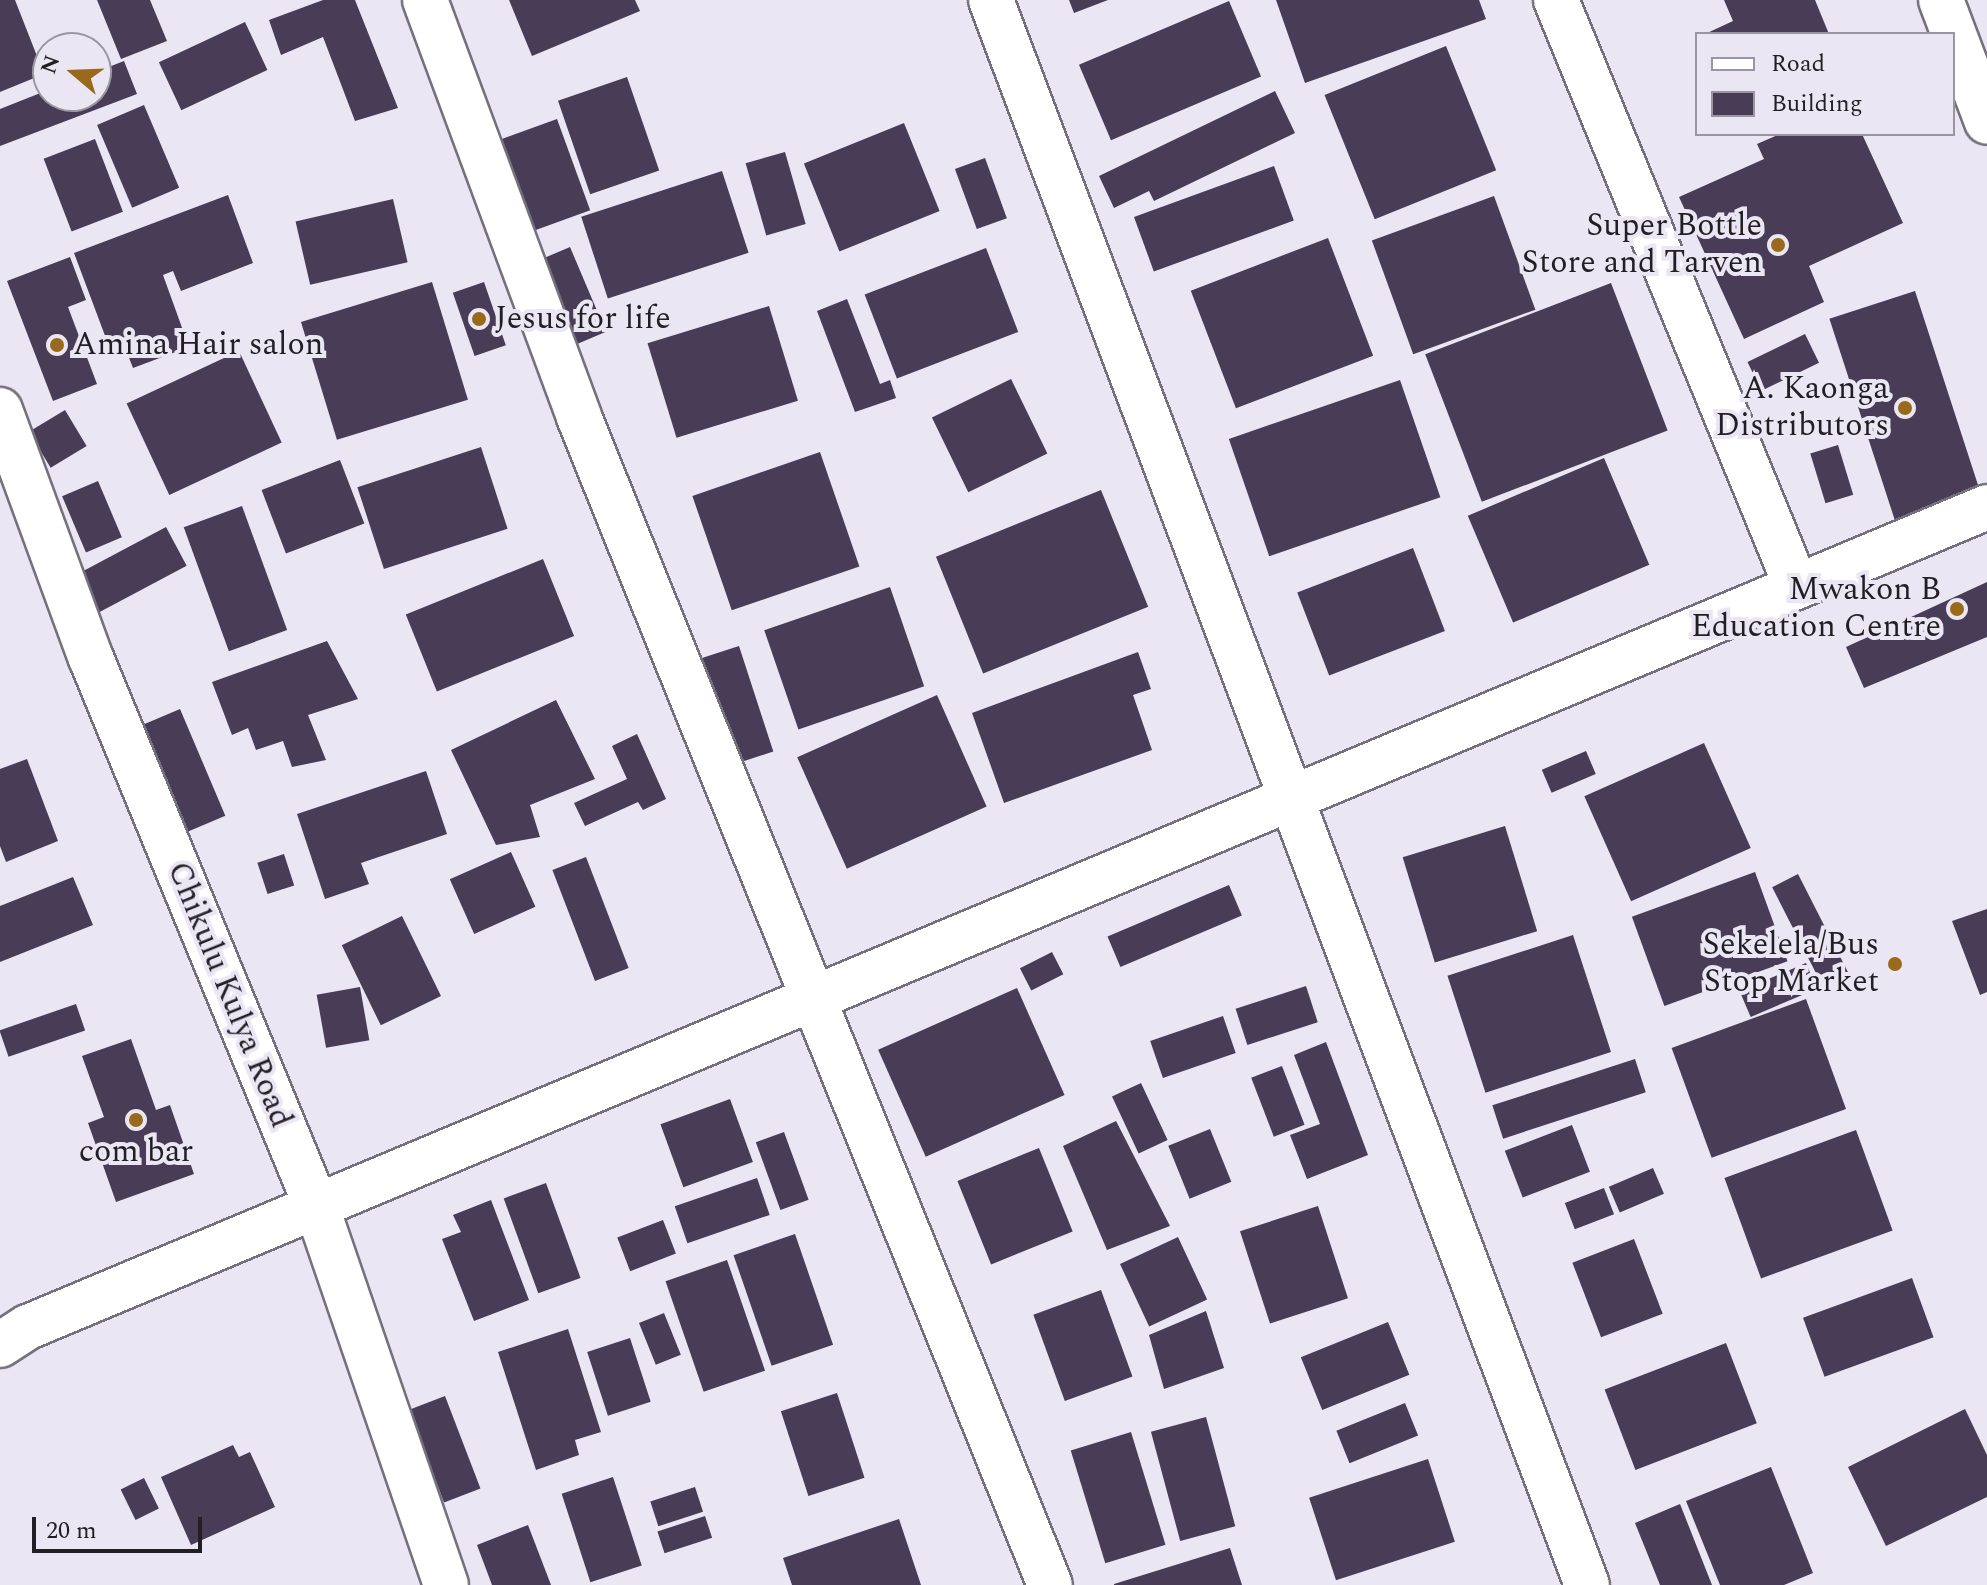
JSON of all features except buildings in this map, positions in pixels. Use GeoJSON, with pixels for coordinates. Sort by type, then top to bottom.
{"type":"FeatureCollection","features":[{"type":"Feature","properties":{"kind":"street"},"geometry":{"type":"LineString","coordinates":[[425,0],[579,417],[1050,1585]]}},
{"type":"Feature","properties":{"kind":"street"},"geometry":{"type":"LineString","coordinates":[[991,0],[1587,1585]]}},
{"type":"Feature","properties":{"kind":"street"},"geometry":{"type":"LineString","coordinates":[[1556,0],[1795,583]]}},
{"type":"Feature","properties":{"kind":"street"},"geometry":{"type":"LineString","coordinates":[[1941,0],[1953,32]]}},
{"type":"Feature","properties":{"kind":"street"},"geometry":{"type":"LineString","coordinates":[[1955,37],[1987,122]]}},
{"type":"Feature","properties":{"kind":"street","name":"Chikulu Kulya Road"},"geometry":{"type":"LineString","coordinates":[[0,410],[91,658],[317,1208],[446,1585]]}},
{"type":"Feature","properties":{"kind":"street"},"geometry":{"type":"LineString","coordinates":[[0,1345],[28,1327],[816,1001],[1795,583],[1987,507]]}},
{"type":"Feature","properties":{"kind":"place","name":"Super Bottle Store and Tarven"},"geometry":{"type":"Point","coordinates":[1778,245]}},
{"type":"Feature","properties":{"kind":"place","name":"Jesus for life"},"geometry":{"type":"Point","coordinates":[479,319]}},
{"type":"Feature","properties":{"kind":"place","name":"Amina Hair salon"},"geometry":{"type":"Point","coordinates":[57,345]}},
{"type":"Feature","properties":{"kind":"place","name":"A. Kaonga Distributors"},"geometry":{"type":"Point","coordinates":[1905,408]}},
{"type":"Feature","properties":{"kind":"place","name":"Mwakon B Education Centre"},"geometry":{"type":"Point","coordinates":[1957,609]}},
{"type":"Feature","properties":{"kind":"place","name":"Sekelela/Bus Stop Market"},"geometry":{"type":"Point","coordinates":[1895,964]}},
{"type":"Feature","properties":{"kind":"place","name":"com bar"},"geometry":{"type":"Point","coordinates":[136,1120]}}]}
